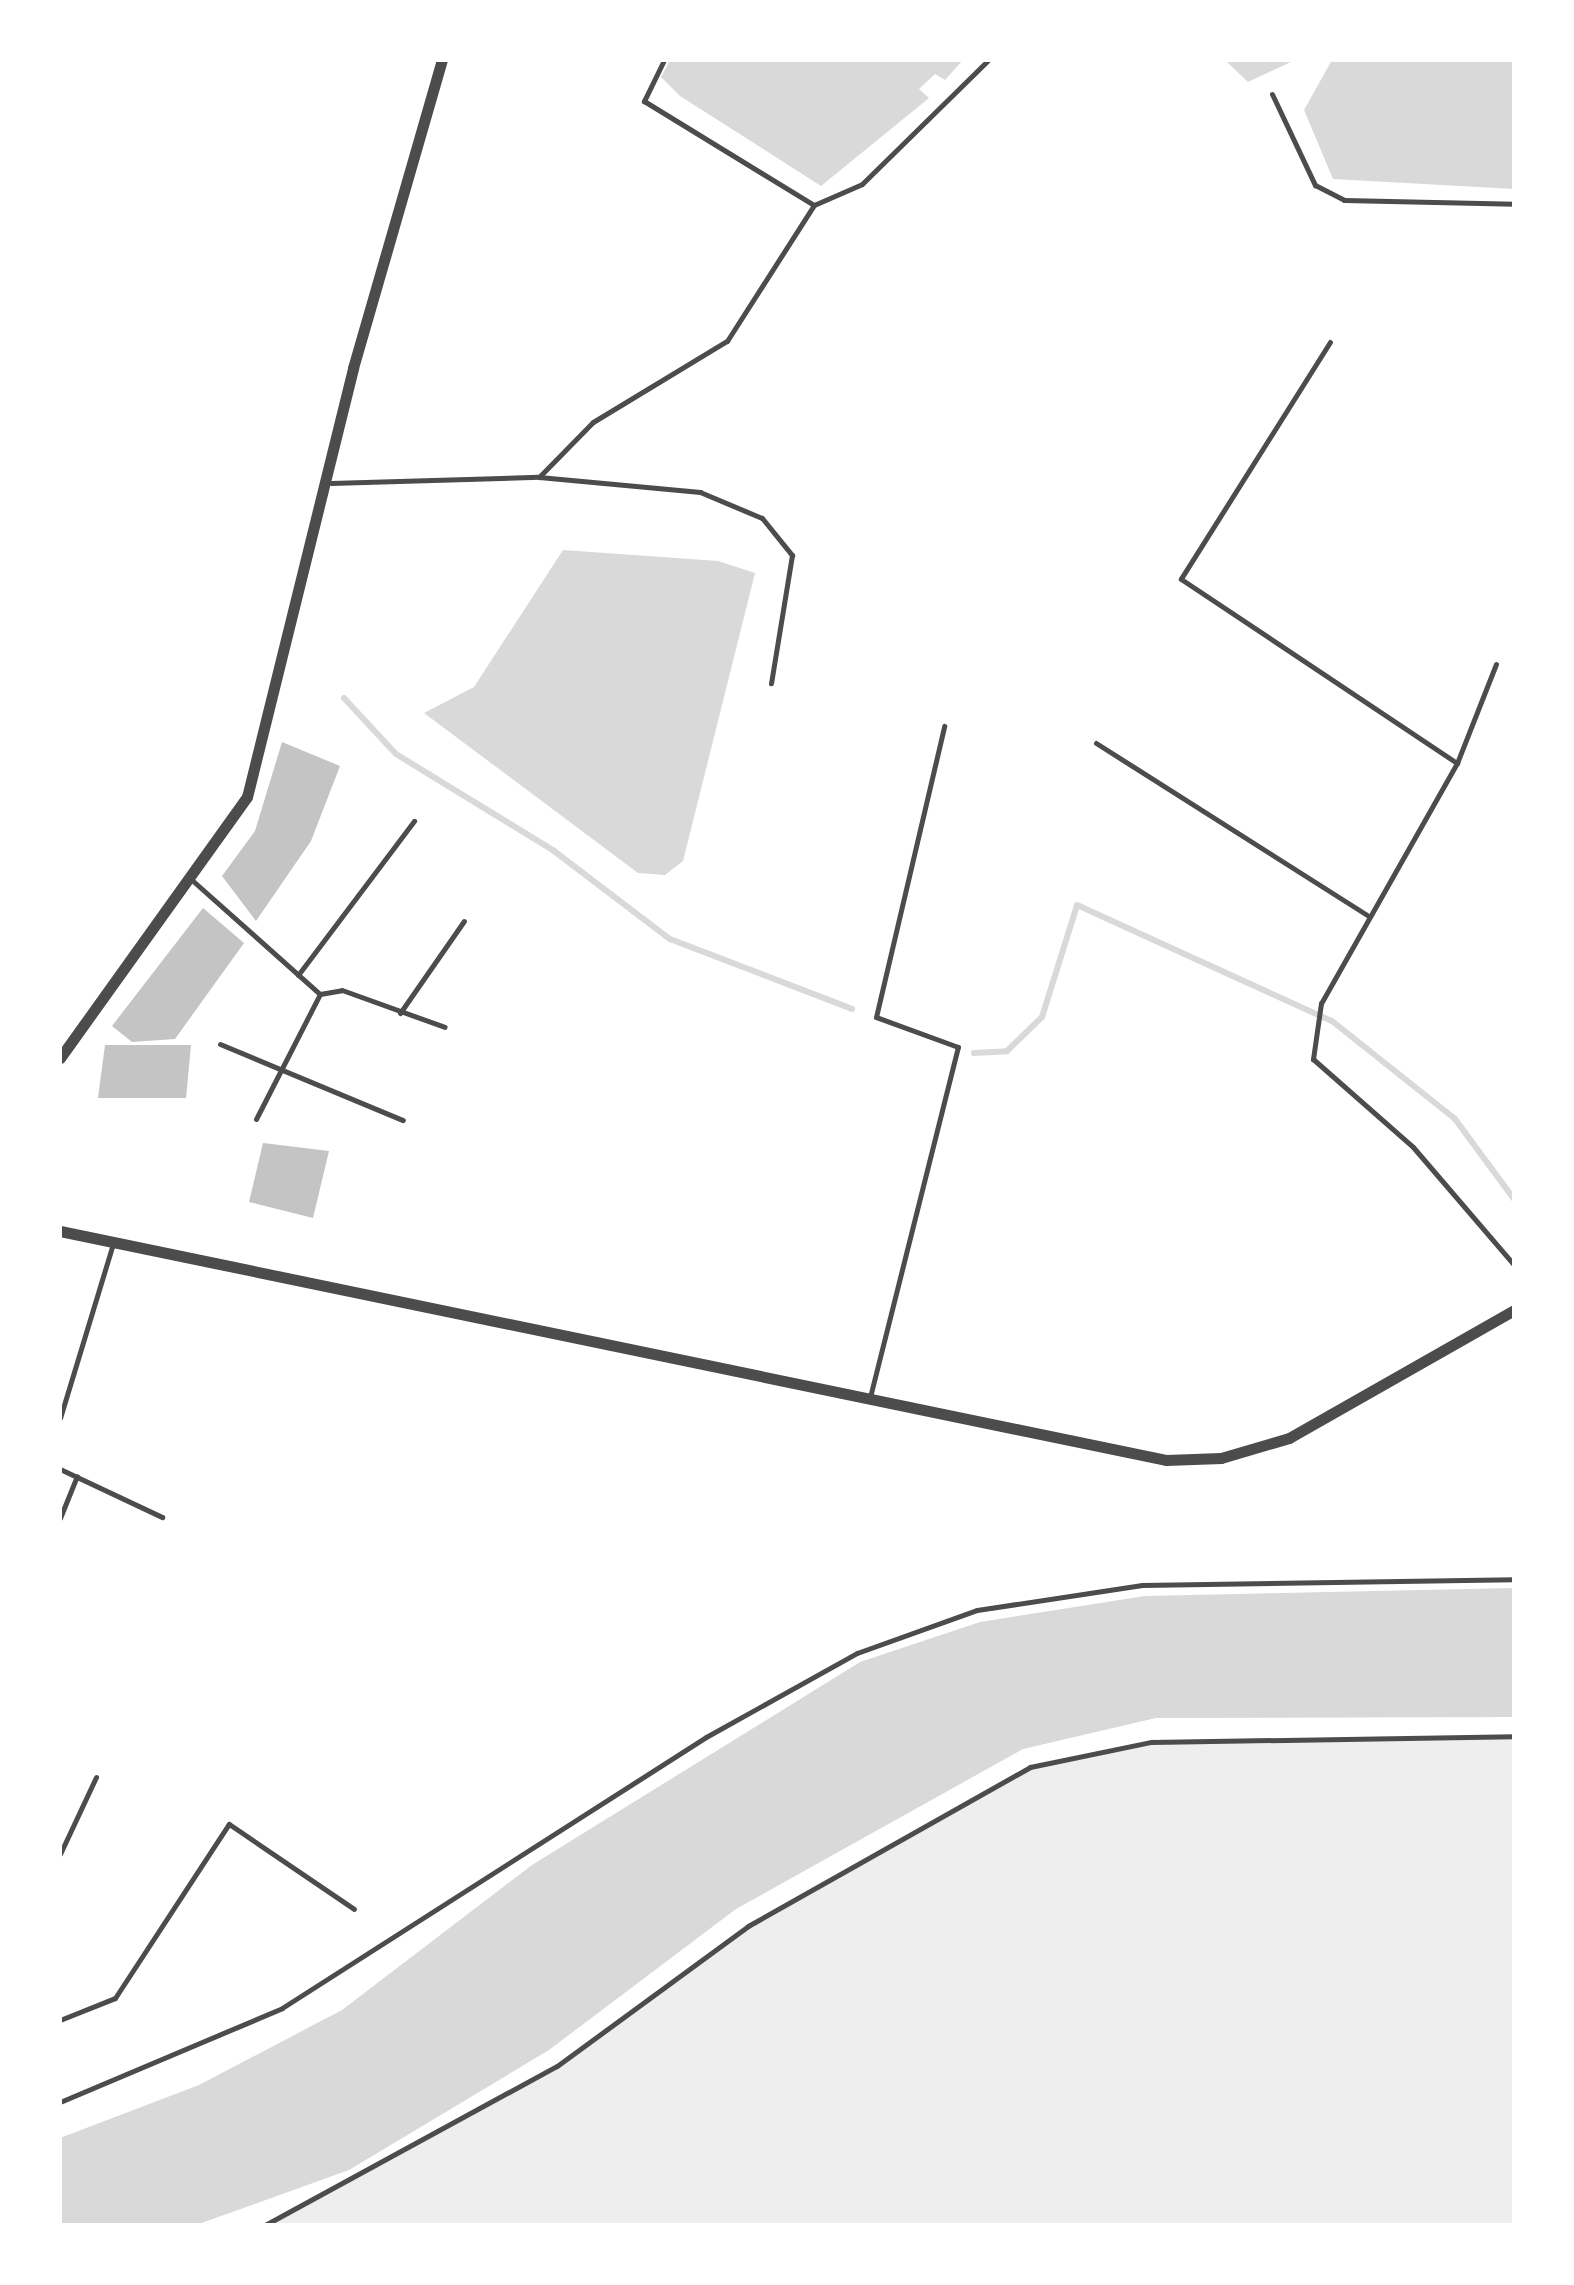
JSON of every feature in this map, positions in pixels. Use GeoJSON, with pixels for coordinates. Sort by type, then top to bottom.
{"type":"FeatureCollection","features":[{"type":"Feature","properties":{"kind":"street"},"geometry":{"type":"LineString","coordinates":[[60,1058],[193,881],[252,785],[330,482],[352,368],[442,60]]}},
{"type":"Feature","properties":{"kind":"street"},"geometry":{"type":"LineString","coordinates":[[60,1231],[1149,1459],[1222,1458],[1317,1425],[1514,1310]]}},
{"type":"Feature","properties":{"kind":"lane"},"geometry":{"type":"LineString","coordinates":[[664,60],[644,101],[814,205]]}},
{"type":"Feature","properties":{"kind":"lane"},"geometry":{"type":"LineString","coordinates":[[538,477],[594,422],[728,341],[814,205],[862,184],[988,60]]}},
{"type":"Feature","properties":{"kind":"lane"},"geometry":{"type":"LineString","coordinates":[[1272,94],[1315,185],[1344,200],[1514,204]]}},
{"type":"Feature","properties":{"kind":"lane"},"geometry":{"type":"LineString","coordinates":[[1330,342],[1181,580],[1457,763]]}},
{"type":"Feature","properties":{"kind":"lane"},"geometry":{"type":"LineString","coordinates":[[330,482],[538,477],[700,492],[762,518],[792,555],[770,683]]}},
{"type":"Feature","properties":{"kind":"lane"},"geometry":{"type":"LineString","coordinates":[[1496,664],[1457,763],[1367,915],[1321,1003],[1314,1024],[1313,1059],[1413,1147],[1514,1265]]}},
{"type":"Feature","properties":{"kind":"lane"},"geometry":{"type":"LineString","coordinates":[[868,1402],[958,1047],[876,1016],[944,726]]}},
{"type":"Feature","properties":{"kind":"lane"},"geometry":{"type":"LineString","coordinates":[[1096,743],[1367,915]]}},
{"type":"Feature","properties":{"kind":"lane"},"geometry":{"type":"LineString","coordinates":[[298,975],[414,821]]}},
{"type":"Feature","properties":{"kind":"lane"},"geometry":{"type":"LineString","coordinates":[[193,881],[320,994]]}},
{"type":"Feature","properties":{"kind":"lane"},"geometry":{"type":"LineString","coordinates":[[400,1013],[464,921]]}},
{"type":"Feature","properties":{"kind":"lane"},"geometry":{"type":"LineString","coordinates":[[320,994],[342,990],[445,1027]]}},
{"type":"Feature","properties":{"kind":"lane"},"geometry":{"type":"LineString","coordinates":[[256,1119],[282,1075],[320,994]]}},
{"type":"Feature","properties":{"kind":"lane"},"geometry":{"type":"LineString","coordinates":[[220,1044],[282,1075],[403,1120]]}},
{"type":"Feature","properties":{"kind":"lane"},"geometry":{"type":"LineString","coordinates":[[60,1418],[114,1242]]}},
{"type":"Feature","properties":{"kind":"lane"},"geometry":{"type":"LineString","coordinates":[[60,1468],[162,1517]]}},
{"type":"Feature","properties":{"kind":"lane"},"geometry":{"type":"LineString","coordinates":[[60,1518],[77,1476]]}},
{"type":"Feature","properties":{"kind":"lane"},"geometry":{"type":"LineString","coordinates":[[60,2102],[282,2008],[706,1737],[857,1653],[960,1616],[1142,1585],[1514,1579]]}},
{"type":"Feature","properties":{"kind":"lane"},"geometry":{"type":"LineString","coordinates":[[264,2225],[557,2066],[748,1926],[1030,1767],[1151,1742],[1514,1736]]}},
{"type":"Feature","properties":{"kind":"lane"},"geometry":{"type":"LineString","coordinates":[[60,1854],[96,1776]]}},
{"type":"Feature","properties":{"kind":"lane"},"geometry":{"type":"LineString","coordinates":[[60,2020],[115,1998],[229,1824],[354,1909]]}},
{"type":"Feature","properties":{"kind":"path"},"geometry":{"type":"LineString","coordinates":[[60,83],[60,138]]}},
{"type":"Feature","properties":{"kind":"path"},"geometry":{"type":"LineString","coordinates":[[60,379],[60,440]]}},
{"type":"Feature","properties":{"kind":"shaded area"},"geometry":{"type":"Polygon","coordinates":[[[670,60],[963,60],[945,80],[935,74],[919,89],[929,98],[821,186],[680,96],[661,77],[670,60]]]}},
{"type":"Feature","properties":{"kind":"shaded area"},"geometry":{"type":"Polygon","coordinates":[[[1225,60],[1295,60],[1248,82],[1225,60]]]}},
{"type":"Feature","properties":{"kind":"shaded area"},"geometry":{"type":"Polygon","coordinates":[[[1332,60],[1514,60],[1514,189],[1333,179],[1304,110],[1332,60]]]}},
{"type":"Feature","properties":{"kind":"shaded area"},"geometry":{"type":"Polygon","coordinates":[[[563,550],[718,561],[755,573],[683,861],[665,875],[638,873],[424,713],[474,687],[563,550]]]}},
{"type":"Feature","properties":{"kind":"shaded area"},"geometry":{"type":"Polygon","coordinates":[[[1514,1588],[1514,1717],[1156,1718],[1023,1749],[736,1909],[549,2050],[349,2170],[196,2225],[60,2225],[60,2138],[199,2085],[342,2010],[532,1865],[860,1662],[980,1622],[1145,1596],[1514,1588]]]}},
{"type":"Feature","properties":{"kind":"shaded area"},"geometry":{"type":"Polygon","coordinates":[[[1514,1736],[1514,2225],[265,2225],[557,2066],[748,1926],[1030,1767],[1151,1742],[1514,1736]]]}},
{"type":"Feature","properties":{"kind":"building"},"geometry":{"type":"Polygon","coordinates":[[[282,742],[340,766],[311,841],[256,921],[222,876],[255,831],[282,742]]]}},
{"type":"Feature","properties":{"kind":"building"},"geometry":{"type":"Polygon","coordinates":[[[203,908],[244,943],[175,1039],[132,1042],[112,1026],[203,908]]]}},
{"type":"Feature","properties":{"kind":"building"},"geometry":{"type":"Polygon","coordinates":[[[105,1045],[191,1045],[186,1098],[98,1098],[105,1045]]]}},
{"type":"Feature","properties":{"kind":"building"},"geometry":{"type":"Polygon","coordinates":[[[263,1143],[329,1151],[313,1218],[249,1202],[263,1143]]]}},
{"type":"Feature","properties":{"kind":"waterway"},"geometry":{"type":"LineString","coordinates":[[344,698],[396,754],[554,851],[670,939],[852,1009]]}},
{"type":"Feature","properties":{"kind":"waterway"},"geometry":{"type":"LineString","coordinates":[[974,1053],[1007,1051],[1042,1017],[1077,905],[1332,1021],[1455,1119],[1514,1199]]}}]}
